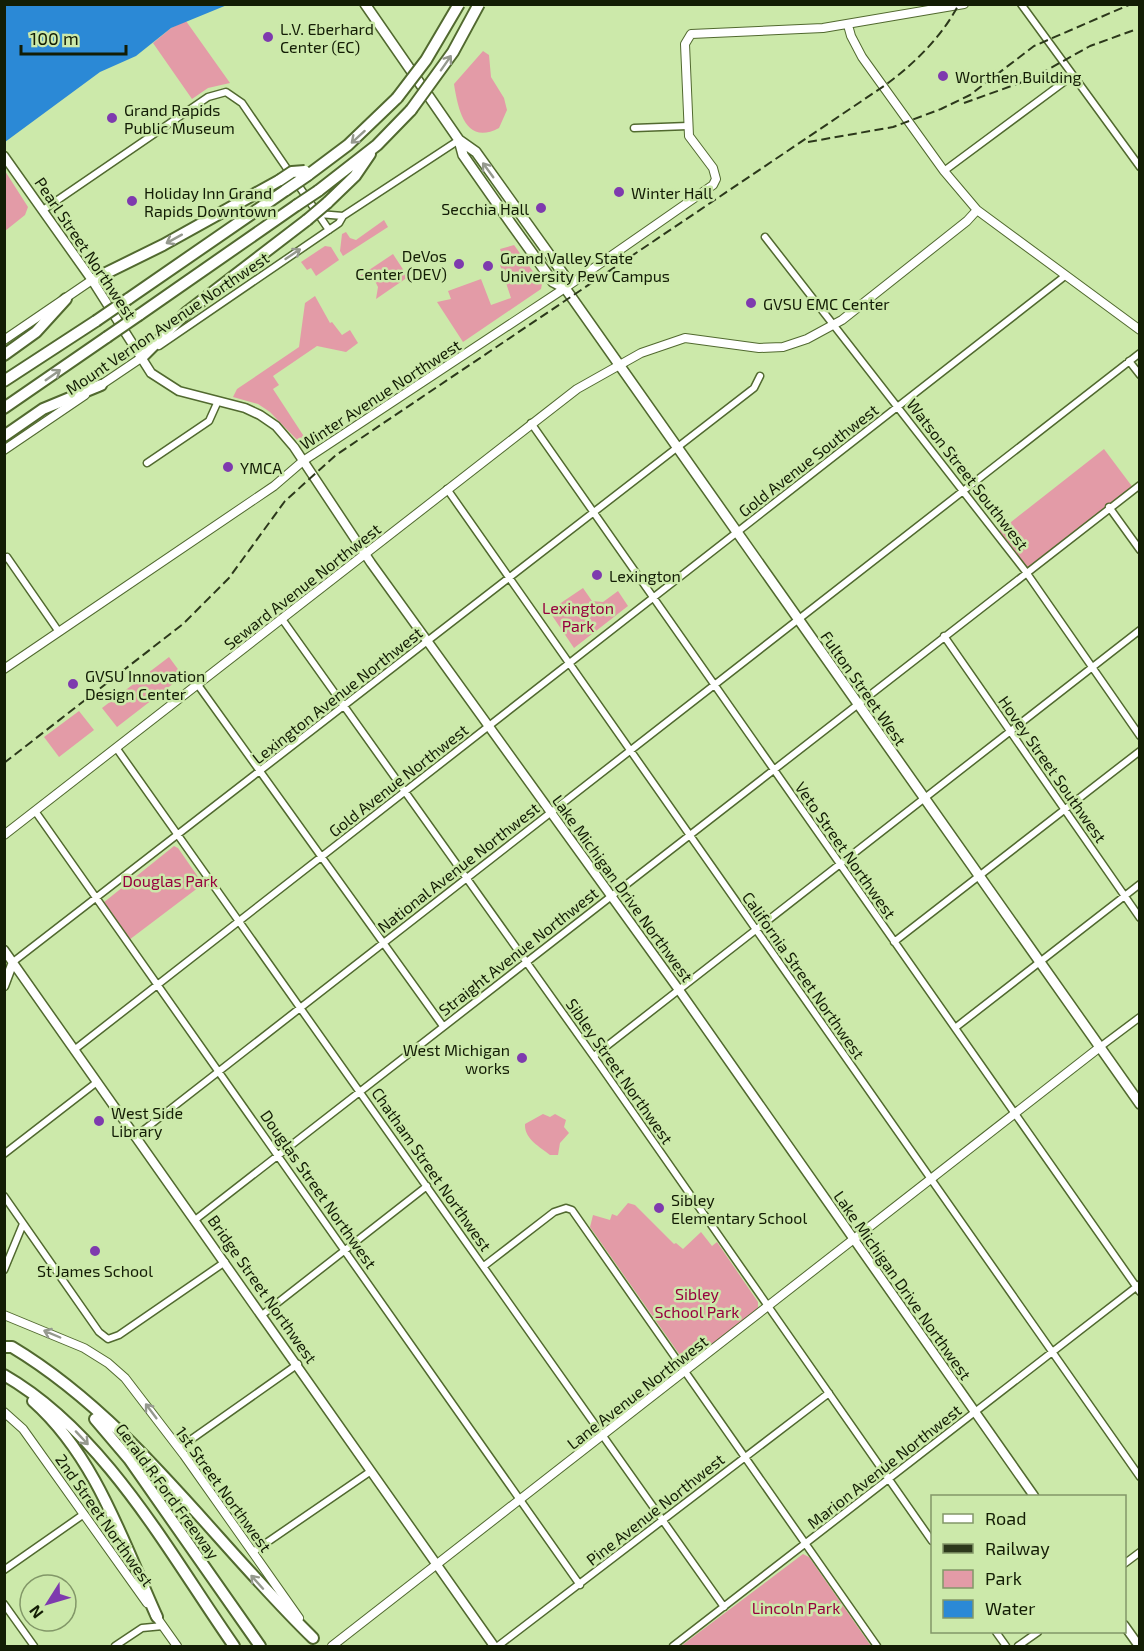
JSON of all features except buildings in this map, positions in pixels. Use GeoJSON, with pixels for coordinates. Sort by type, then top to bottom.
{"type":"FeatureCollection","features":[{"type":"Feature","properties":{"kind":"highway"},"geometry":{"type":"LineString","coordinates":[[4,381],[96,321],[286,190],[364,132],[397,98],[426,60],[459,4]]}},
{"type":"Feature","properties":{"kind":"highway"},"geometry":{"type":"LineString","coordinates":[[4,408],[297,205],[376,145],[411,110],[453,52],[479,4]]}},
{"type":"Feature","properties":{"kind":"highway"},"geometry":{"type":"LineString","coordinates":[[141,358],[187,312],[327,203],[356,176],[376,145]]}},
{"type":"Feature","properties":{"kind":"highway"},"geometry":{"type":"LineString","coordinates":[[92,280],[163,245],[292,172],[309,172]]}},
{"type":"Feature","properties":{"kind":"highway"},"geometry":{"type":"LineString","coordinates":[[4,355],[36,332],[66,299]]}},
{"type":"Feature","properties":{"kind":"highway"},"geometry":{"type":"LineString","coordinates":[[4,436],[43,409],[101,385]]}},
{"type":"Feature","properties":{"kind":"highway"},"geometry":{"type":"LineString","coordinates":[[4,1348],[12,1347],[56,1375],[109,1423],[316,1642]]}},
{"type":"Feature","properties":{"kind":"highway","name":"Gerald R Ford Freeway"},"geometry":{"type":"LineString","coordinates":[[4,1348],[65,1391],[110,1435],[260,1647]]}},
{"type":"Feature","properties":{"kind":"highway"},"geometry":{"type":"LineString","coordinates":[[4,1376],[57,1425],[83,1459],[160,1622]]}},
{"type":"Feature","properties":{"kind":"highway","name":"Gerald R Ford Freeway"},"geometry":{"type":"LineString","coordinates":[[4,1376],[46,1404],[86,1441],[144,1515],[234,1647]]}},
{"type":"Feature","properties":{"kind":"main road","name":"Fulton Street West"},"geometry":{"type":"LineString","coordinates":[[365,4],[459,140],[476,152],[564,275],[566,288],[1140,1104]]}},
{"type":"Feature","properties":{"kind":"main road","name":"Pearl Street Northwest"},"geometry":{"type":"LineString","coordinates":[[4,156],[92,280],[141,358]]}},
{"type":"Feature","properties":{"kind":"main road","name":"Lake Michigan Drive Northwest"},"geometry":{"type":"LineString","coordinates":[[141,358],[151,374],[163,384],[179,392],[245,408],[271,422],[303,461],[365,554],[679,990],[1033,1495]]}},
{"type":"Feature","properties":{"kind":"main road","name":"Bridge Street Northwest"},"geometry":{"type":"LineString","coordinates":[[4,950],[496,1647]]}},
{"type":"Feature","properties":{"kind":"main road"},"geometry":{"type":"LineString","coordinates":[[4,986],[13,962]]}},
{"type":"Feature","properties":{"kind":"main road"},"geometry":{"type":"LineString","coordinates":[[1126,1626],[1140,1647]]}},
{"type":"Feature","properties":{"kind":"street"},"geometry":{"type":"LineString","coordinates":[[634,128],[688,126],[686,45],[688,37],[697,33],[848,25],[964,4]]}},
{"type":"Feature","properties":{"kind":"street"},"geometry":{"type":"LineString","coordinates":[[1021,4],[1072,76],[1137,158],[1140,167]]}},
{"type":"Feature","properties":{"kind":"street"},"geometry":{"type":"LineString","coordinates":[[848,25],[850,36],[861,55],[944,171],[977,210],[1140,330]]}},
{"type":"Feature","properties":{"kind":"street"},"geometry":{"type":"LineString","coordinates":[[944,171],[1072,76]]}},
{"type":"Feature","properties":{"kind":"street"},"geometry":{"type":"LineString","coordinates":[[43,210],[208,97],[220,92],[232,94],[242,103],[329,230]]}},
{"type":"Feature","properties":{"kind":"street","name":"Winter Avenue Northwest"},"geometry":{"type":"LineString","coordinates":[[4,669],[274,486],[303,461],[566,288],[709,188],[716,179],[715,171],[692,142],[688,126]]}},
{"type":"Feature","properties":{"kind":"street","name":"Mount Vernon Avenue Northwest"},"geometry":{"type":"LineString","coordinates":[[4,450],[329,230],[343,216],[459,140]]}},
{"type":"Feature","properties":{"kind":"street","name":"Seward Avenue Northwest"},"geometry":{"type":"LineString","coordinates":[[4,835],[577,389],[619,364],[661,344],[685,338],[759,348],[783,347],[834,326],[967,221],[977,210]]}},
{"type":"Feature","properties":{"kind":"street"},"geometry":{"type":"LineString","coordinates":[[316,212],[324,216],[343,216]]}},
{"type":"Feature","properties":{"kind":"street","name":"Watson Street Southwest"},"geometry":{"type":"LineString","coordinates":[[765,237],[899,406],[1026,572],[1140,736]]}},
{"type":"Feature","properties":{"kind":"street","name":"Gold Avenue Southwest"},"geometry":{"type":"LineString","coordinates":[[738,533],[1065,276]]}},
{"type":"Feature","properties":{"kind":"street"},"geometry":{"type":"LineString","coordinates":[[4,340],[92,280]]}},
{"type":"Feature","properties":{"kind":"street","name":"National Avenue Northwest"},"geometry":{"type":"LineString","coordinates":[[136,1136],[713,683],[1140,352]]}},
{"type":"Feature","properties":{"kind":"street"},"geometry":{"type":"LineString","coordinates":[[1129,361],[1140,375]]}},
{"type":"Feature","properties":{"kind":"street","name":"Lexington Avenue Northwest"},"geometry":{"type":"LineString","coordinates":[[13,962],[510,578],[676,446],[754,388],[760,376]]}},
{"type":"Feature","properties":{"kind":"street"},"geometry":{"type":"LineString","coordinates":[[147,464],[209,421],[218,401]]}},
{"type":"Feature","properties":{"kind":"street","name":"Veto Street Northwest"},"geometry":{"type":"LineString","coordinates":[[531,423],[1138,1288]]}},
{"type":"Feature","properties":{"kind":"street","name":"Straight Avenue Northwest"},"geometry":{"type":"LineString","coordinates":[[195,1220],[1140,484]]}},
{"type":"Feature","properties":{"kind":"street","name":"California Street Northwest"},"geometry":{"type":"LineString","coordinates":[[447,489],[1140,1477]]}},
{"type":"Feature","properties":{"kind":"street"},"geometry":{"type":"LineString","coordinates":[[1109,507],[1140,550]]}},
{"type":"Feature","properties":{"kind":"street","name":"Gold Avenue Northwest"},"geometry":{"type":"LineString","coordinates":[[74,1050],[738,533]]}},
{"type":"Feature","properties":{"kind":"street"},"geometry":{"type":"LineString","coordinates":[[6,558],[59,632]]}},
{"type":"Feature","properties":{"kind":"street","name":"Sibley Street Northwest"},"geometry":{"type":"LineString","coordinates":[[282,619],[594,1056],[931,1538]]}},
{"type":"Feature","properties":{"kind":"street"},"geometry":{"type":"LineString","coordinates":[[594,1056],[1140,630]]}},
{"type":"Feature","properties":{"kind":"street","name":"Hovey Street Southwest"},"geometry":{"type":"LineString","coordinates":[[944,636],[1140,918]]}},
{"type":"Feature","properties":{"kind":"street"},"geometry":{"type":"LineString","coordinates":[[198,685],[443,1026]]}},
{"type":"Feature","properties":{"kind":"street","name":"Chatham Street Northwest"},"geometry":{"type":"LineString","coordinates":[[117,749],[604,1434],[724,1607]]}},
{"type":"Feature","properties":{"kind":"street"},"geometry":{"type":"LineString","coordinates":[[894,942],[1140,751]]}},
{"type":"Feature","properties":{"kind":"street","name":"Douglas Street Northwest"},"geometry":{"type":"LineString","coordinates":[[35,811],[580,1585]]}},
{"type":"Feature","properties":{"kind":"street"},"geometry":{"type":"LineString","coordinates":[[955,1028],[1140,885]]}},
{"type":"Feature","properties":{"kind":"street"},"geometry":{"type":"LineString","coordinates":[[1100,1047],[1140,1017]]}},
{"type":"Feature","properties":{"kind":"street","name":"Lane Avenue Northwest"},"geometry":{"type":"LineString","coordinates":[[332,1647],[1100,1047]]}},
{"type":"Feature","properties":{"kind":"street"},"geometry":{"type":"LineString","coordinates":[[4,1154],[97,1082]]}},
{"type":"Feature","properties":{"kind":"street"},"geometry":{"type":"LineString","coordinates":[[262,1315],[428,1186]]}},
{"type":"Feature","properties":{"kind":"street"},"geometry":{"type":"LineString","coordinates":[[4,1196],[99,1332],[108,1339],[119,1335],[225,1262]]}},
{"type":"Feature","properties":{"kind":"street"},"geometry":{"type":"LineString","coordinates":[[484,1266],[554,1212],[570,1208],[579,1217],[877,1647]]}},
{"type":"Feature","properties":{"kind":"street"},"geometry":{"type":"LineString","coordinates":[[4,1270],[23,1224]]}},
{"type":"Feature","properties":{"kind":"street","name":"Marion Avenue Northwest"},"geometry":{"type":"LineString","coordinates":[[673,1647],[1052,1352],[1138,1288]]}},
{"type":"Feature","properties":{"kind":"street","name":"1st Street Northwest"},"geometry":{"type":"LineString","coordinates":[[4,1315],[98,1356],[130,1383],[179,1448],[316,1642]]}},
{"type":"Feature","properties":{"kind":"street"},"geometry":{"type":"LineString","coordinates":[[179,1448],[298,1364]]}},
{"type":"Feature","properties":{"kind":"street","name":"Pine Avenue Northwest"},"geometry":{"type":"LineString","coordinates":[[496,1647],[829,1393]]}},
{"type":"Feature","properties":{"kind":"street","name":"2nd Street Northwest"},"geometry":{"type":"LineString","coordinates":[[5,1413],[23,1429],[177,1647]]}},
{"type":"Feature","properties":{"kind":"street"},"geometry":{"type":"LineString","coordinates":[[253,1552],[371,1471]]}},
{"type":"Feature","properties":{"kind":"street"},"geometry":{"type":"LineString","coordinates":[[4,1570],[84,1514]]}},
{"type":"Feature","properties":{"kind":"street"},"geometry":{"type":"LineString","coordinates":[[1126,1563],[1140,1552]]}},
{"type":"Feature","properties":{"kind":"street"},"geometry":{"type":"LineString","coordinates":[[4,1604],[34,1647]]}},
{"type":"Feature","properties":{"kind":"street"},"geometry":{"type":"LineString","coordinates":[[115,1647],[142,1628],[160,1622]]}},
{"type":"Feature","properties":{"kind":"street"},"geometry":{"type":"LineString","coordinates":[[997,1633],[1006,1647]]}},
{"type":"Feature","properties":{"kind":"street"},"geometry":{"type":"LineString","coordinates":[[1018,1647],[1037,1633]]}},
{"type":"Feature","properties":{"kind":"green space"},"geometry":{"type":"Polygon","coordinates":[[[186,21],[230,83],[208,88],[192,99],[153,43],[171,28],[186,21]]]}},
{"type":"Feature","properties":{"kind":"green space"},"geometry":{"type":"Polygon","coordinates":[[[483,51],[489,55],[491,77],[504,98],[507,110],[499,128],[478,132],[471,129],[461,114],[454,84],[483,51]]]}},
{"type":"Feature","properties":{"kind":"green space"},"geometry":{"type":"Polygon","coordinates":[[[5,171],[28,207],[25,215],[5,231],[5,171]]]}},
{"type":"Feature","properties":{"kind":"green space"},"geometry":{"type":"Polygon","coordinates":[[[384,220],[388,227],[343,256],[340,251],[342,234],[346,232],[350,238],[356,240],[384,220]]]}},
{"type":"Feature","properties":{"kind":"green space"},"geometry":{"type":"Polygon","coordinates":[[[514,245],[542,284],[541,289],[463,342],[437,302],[451,299],[448,291],[481,279],[491,305],[511,298],[500,265],[505,262],[500,249],[514,245]]]}},
{"type":"Feature","properties":{"kind":"green space"},"geometry":{"type":"Polygon","coordinates":[[[325,246],[331,247],[339,260],[316,276],[311,268],[307,270],[301,262],[325,246]]]}},
{"type":"Feature","properties":{"kind":"green space"},"geometry":{"type":"Polygon","coordinates":[[[393,254],[408,277],[376,299],[378,287],[375,281],[360,276],[393,254]]]}},
{"type":"Feature","properties":{"kind":"green space"},"geometry":{"type":"Polygon","coordinates":[[[315,296],[330,323],[332,322],[342,335],[350,330],[358,343],[346,352],[317,346],[273,376],[279,385],[273,389],[305,438],[311,434],[315,441],[305,448],[270,412],[258,404],[233,397],[237,389],[299,347],[305,303],[315,296]]]}},
{"type":"Feature","properties":{"kind":"green space"},"geometry":{"type":"Polygon","coordinates":[[[1104,449],[1134,489],[1026,572],[997,533],[1104,449]]]}},
{"type":"Feature","properties":{"kind":"green space","name":"Lexington Park"},"geometry":{"type":"Polygon","coordinates":[[[583,588],[592,601],[603,602],[618,591],[628,606],[574,648],[549,611],[583,588]]]}},
{"type":"Feature","properties":{"kind":"green space"},"geometry":{"type":"Polygon","coordinates":[[[169,657],[183,676],[117,727],[102,708],[169,657]]]}},
{"type":"Feature","properties":{"kind":"green space"},"geometry":{"type":"Polygon","coordinates":[[[79,711],[94,730],[59,757],[44,737],[79,711]]]}},
{"type":"Feature","properties":{"kind":"green space","name":"Douglas Park"},"geometry":{"type":"Polygon","coordinates":[[[174,846],[178,848],[203,884],[129,940],[103,903],[174,846]]]}},
{"type":"Feature","properties":{"kind":"green space"},"geometry":{"type":"Polygon","coordinates":[[[543,1114],[550,1117],[555,1114],[566,1120],[564,1127],[569,1133],[560,1143],[558,1155],[550,1155],[533,1142],[525,1129],[525,1124],[543,1114]]]}},
{"type":"Feature","properties":{"kind":"green space","name":"Sibley School Park"},"geometry":{"type":"Polygon","coordinates":[[[628,1203],[635,1205],[674,1244],[676,1243],[683,1249],[701,1232],[712,1246],[717,1242],[758,1302],[758,1310],[690,1362],[682,1358],[590,1227],[593,1215],[610,1220],[612,1214],[617,1216],[628,1203]]]}},
{"type":"Feature","properties":{"kind":"green space","name":"Lincoln Park"},"geometry":{"type":"Polygon","coordinates":[[[803,1554],[809,1557],[871,1646],[681,1646],[803,1554]]]}},
{"type":"Feature","properties":{"kind":"water"},"geometry":{"type":"Polygon","coordinates":[[[5,4],[227,5],[171,28],[136,56],[100,72],[5,142],[5,4]]]}},
{"type":"Feature","properties":{"kind":"railway"},"geometry":{"type":"LineString","coordinates":[[4,763],[183,624],[229,578],[285,501],[336,455],[884,86],[926,50],[944,28],[959,4]]}},
{"type":"Feature","properties":{"kind":"railway"},"geometry":{"type":"LineString","coordinates":[[808,142],[893,127],[941,109],[970,95],[1034,46],[1131,4]]}},
{"type":"Feature","properties":{"kind":"railway"},"geometry":{"type":"LineString","coordinates":[[964,103],[1031,79],[1090,46],[1137,29]]}},
{"type":"Feature","properties":{"kind":"place","name":"L.V. Eberhard Center (EC)"},"geometry":{"type":"Point","coordinates":[268,37]}},
{"type":"Feature","properties":{"kind":"place","name":"Worthen Building"},"geometry":{"type":"Point","coordinates":[943,76]}},
{"type":"Feature","properties":{"kind":"place","name":"Grand Rapids Public Museum"},"geometry":{"type":"Point","coordinates":[112,118]}},
{"type":"Feature","properties":{"kind":"place","name":"Winter Hall"},"geometry":{"type":"Point","coordinates":[619,192]}},
{"type":"Feature","properties":{"kind":"place","name":"Holiday Inn Grand Rapids Downtown"},"geometry":{"type":"Point","coordinates":[132,201]}},
{"type":"Feature","properties":{"kind":"place","name":"Secchia Hall"},"geometry":{"type":"Point","coordinates":[541,208]}},
{"type":"Feature","properties":{"kind":"place","name":"DeVos Center (DEV)"},"geometry":{"type":"Point","coordinates":[459,264]}},
{"type":"Feature","properties":{"kind":"place","name":"Grand Valley State University Pew Campus"},"geometry":{"type":"Point","coordinates":[488,266]}},
{"type":"Feature","properties":{"kind":"place","name":"GVSU EMC Center"},"geometry":{"type":"Point","coordinates":[751,303]}},
{"type":"Feature","properties":{"kind":"place","name":"YMCA"},"geometry":{"type":"Point","coordinates":[228,467]}},
{"type":"Feature","properties":{"kind":"place","name":"Lexington"},"geometry":{"type":"Point","coordinates":[597,575]}},
{"type":"Feature","properties":{"kind":"place","name":"GVSU Innovation Design Center"},"geometry":{"type":"Point","coordinates":[73,684]}},
{"type":"Feature","properties":{"kind":"place","name":"West Michigan works"},"geometry":{"type":"Point","coordinates":[522,1058]}},
{"type":"Feature","properties":{"kind":"place","name":"West Side Library"},"geometry":{"type":"Point","coordinates":[99,1121]}},
{"type":"Feature","properties":{"kind":"place","name":"Sibley Elementary School"},"geometry":{"type":"Point","coordinates":[659,1208]}},
{"type":"Feature","properties":{"kind":"place","name":"St James School"},"geometry":{"type":"Point","coordinates":[95,1251]}}]}
